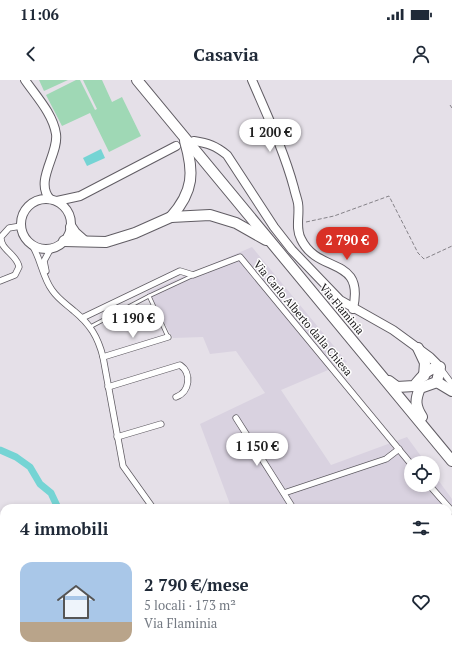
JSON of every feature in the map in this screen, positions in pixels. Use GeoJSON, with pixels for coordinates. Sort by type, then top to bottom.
{"type":"FeatureCollection","features":[{"type":"Feature","properties":{"kind":"highway","name":"Via Flaminia"},"geometry":{"type":"LineString","coordinates":[[137,80],[452,461]]}},
{"type":"Feature","properties":{"kind":"highway"},"geometry":{"type":"LineString","coordinates":[[172,217],[183,204],[190,188],[192,172],[184,137]]}},
{"type":"Feature","properties":{"kind":"highway"},"geometry":{"type":"LineString","coordinates":[[64,241],[98,243],[119,239],[172,217],[210,216],[236,223],[272,244]]}},
{"type":"Feature","properties":{"kind":"highway"},"geometry":{"type":"LineString","coordinates":[[71,227],[84,241]]}},
{"type":"Feature","properties":{"kind":"highway"},"geometry":{"type":"LineString","coordinates":[[418,348],[425,363],[424,376]]}},
{"type":"Feature","properties":{"kind":"highway"},"geometry":{"type":"LineString","coordinates":[[384,378],[397,387],[414,386],[428,370],[440,367],[437,382]]}},
{"type":"Feature","properties":{"kind":"highway"},"geometry":{"type":"LineString","coordinates":[[437,382],[452,391]]}},
{"type":"Feature","properties":{"kind":"highway"},"geometry":{"type":"LineString","coordinates":[[428,432],[416,407],[416,398],[420,388],[437,382]]}},
{"type":"Feature","properties":{"kind":"main road"},"geometry":{"type":"LineString","coordinates":[[25,80],[48,114],[56,134],[55,149],[45,186],[35,201],[24,213],[21,226],[26,238],[32,245],[41,248],[51,248],[64,241],[71,227],[69,215],[64,207],[46,194],[45,186]]}},
{"type":"Feature","properties":{"kind":"main road"},"geometry":{"type":"LineString","coordinates":[[252,80],[291,177],[298,204],[298,224],[301,240],[310,253],[350,275],[355,286],[353,309]]}},
{"type":"Feature","properties":{"kind":"main road"},"geometry":{"type":"LineString","coordinates":[[194,141],[207,143],[217,147],[227,155],[258,204],[292,250],[340,300],[353,309],[393,330],[418,348],[440,367]]}},
{"type":"Feature","properties":{"kind":"main road"},"geometry":{"type":"LineString","coordinates":[[69,215],[73,202],[80,196],[176,146]]}},
{"type":"Feature","properties":{"kind":"main road"},"geometry":{"type":"LineString","coordinates":[[35,201],[80,196]]}},
{"type":"Feature","properties":{"kind":"street"},"geometry":{"type":"LineString","coordinates":[[0,281],[15,275],[19,267],[16,259],[2,245],[1,237],[9,228],[21,226]]}},
{"type":"Feature","properties":{"kind":"street"},"geometry":{"type":"LineString","coordinates":[[32,245],[36,251],[45,277],[54,292],[82,318],[98,340],[103,357],[123,466],[150,504]]}},
{"type":"Feature","properties":{"kind":"street"},"geometry":{"type":"LineString","coordinates":[[51,248],[44,262],[54,292]]}},
{"type":"Feature","properties":{"kind":"street","name":"Via Carlo Alberto dalla Chiesa"},"geometry":{"type":"LineString","coordinates":[[193,275],[240,257],[405,456]]}},
{"type":"Feature","properties":{"kind":"street"},"geometry":{"type":"LineString","coordinates":[[82,318],[180,271],[193,275]]}},
{"type":"Feature","properties":{"kind":"street"},"geometry":{"type":"LineString","coordinates":[[103,357],[168,337]]}},
{"type":"Feature","properties":{"kind":"street"},"geometry":{"type":"LineString","coordinates":[[108,387],[180,365],[185,369],[188,383],[187,390],[183,394],[176,397]]}},
{"type":"Feature","properties":{"kind":"street"},"geometry":{"type":"LineString","coordinates":[[440,367],[452,384]]}},
{"type":"Feature","properties":{"kind":"street"},"geometry":{"type":"LineString","coordinates":[[236,418],[290,504]]}},
{"type":"Feature","properties":{"kind":"street"},"geometry":{"type":"LineString","coordinates":[[117,437],[161,424]]}},
{"type":"Feature","properties":{"kind":"street"},"geometry":{"type":"LineString","coordinates":[[284,493],[386,459],[399,449]]}},
{"type":"Feature","properties":{"kind":"street"},"geometry":{"type":"LineString","coordinates":[[435,492],[446,504]]}},
{"type":"Feature","properties":{"kind":"lane","name":"Via Carlo Alberto dalla Chiesa"},"geometry":{"type":"LineString","coordinates":[[90,327],[148,296],[193,275]]}},
{"type":"Feature","properties":{"kind":"lane"},"geometry":{"type":"LineString","coordinates":[[148,296],[168,337]]}},
{"type":"Feature","properties":{"kind":"path"},"geometry":{"type":"LineString","coordinates":[[298,224],[334,216],[389,196],[418,253],[424,259],[452,246]]}},
{"type":"Feature","properties":{"kind":"shaded area"},"geometry":{"type":"Polygon","coordinates":[[[252,247],[347,362],[281,390],[331,465],[407,437],[421,456],[404,456],[404,492],[440,492],[440,483],[452,499],[452,504],[230,504],[200,424],[265,393],[236,351],[210,354],[203,337],[173,338],[147,292],[252,247]]]}},
{"type":"Feature","properties":{"kind":"green space"},"geometry":{"type":"Polygon","coordinates":[[[39,80],[68,80],[44,91],[39,80]]]}},
{"type":"Feature","properties":{"kind":"green space"},"geometry":{"type":"Polygon","coordinates":[[[76,80],[80,80],[95,110],[97,109],[83,80],[102,80],[112,102],[122,97],[141,136],[109,152],[90,113],[62,126],[46,95],[76,80]]]}},
{"type":"Feature","properties":{"kind":"water"},"geometry":{"type":"Polygon","coordinates":[[[101,149],[105,158],[87,166],[83,158],[101,149]]]}},
{"type":"Feature","properties":{"kind":"waterway"},"geometry":{"type":"LineString","coordinates":[[0,450],[16,457],[30,467],[40,484],[51,493],[56,504]]}}]}
